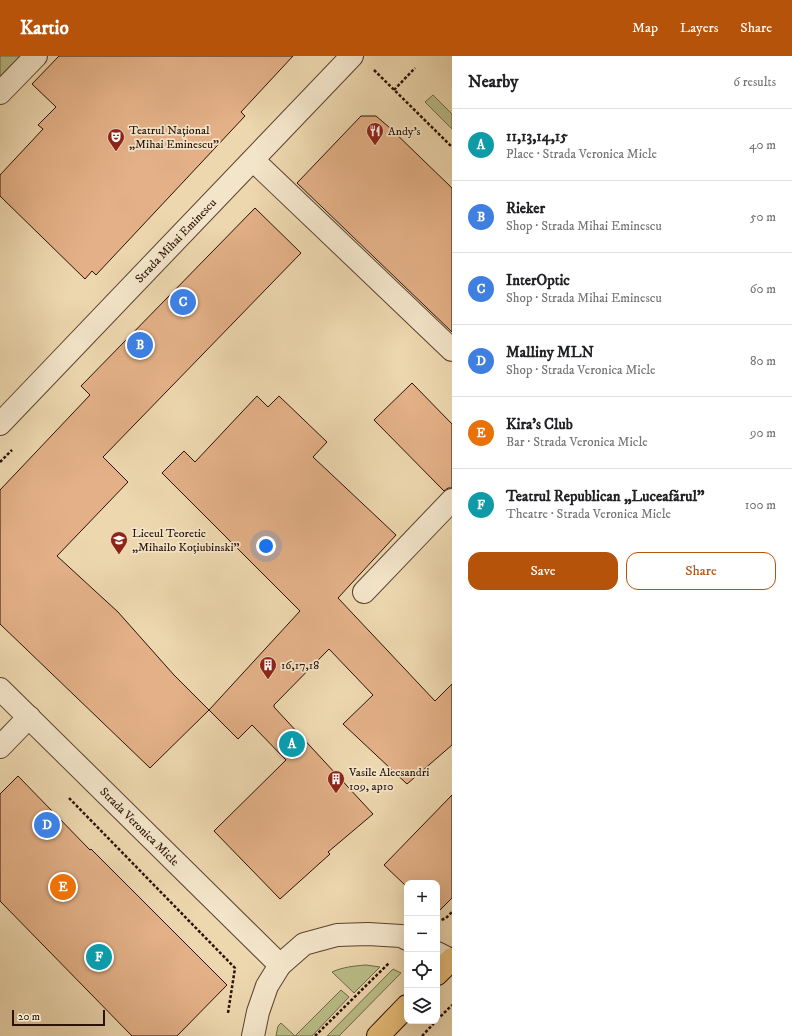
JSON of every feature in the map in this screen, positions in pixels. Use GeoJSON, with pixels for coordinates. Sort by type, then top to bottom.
{"type":"FeatureCollection","features":[{"type":"Feature","properties":{"kind":"main road"},"geometry":{"type":"LineString","coordinates":[[378,1036],[404,1009]]}},
{"type":"Feature","properties":{"kind":"street"},"geometry":{"type":"LineString","coordinates":[[0,92],[36,56]]}},
{"type":"Feature","properties":{"kind":"street","name":"Strada Mihai Eminescu"},"geometry":{"type":"LineString","coordinates":[[0,424],[253,160],[361,61]]}},
{"type":"Feature","properties":{"kind":"street"},"geometry":{"type":"LineString","coordinates":[[253,160],[452,350]]}},
{"type":"Feature","properties":{"kind":"street"},"geometry":{"type":"LineString","coordinates":[[364,592],[452,500]]}},
{"type":"Feature","properties":{"kind":"street","name":"Strada Veronica Micle"},"geometry":{"type":"LineString","coordinates":[[0,689],[280,965]]}},
{"type":"Feature","properties":{"kind":"street"},"geometry":{"type":"LineString","coordinates":[[0,747],[29,718]]}},
{"type":"Feature","properties":{"kind":"street"},"geometry":{"type":"LineString","coordinates":[[254,1036],[258,1012],[267,986],[280,965],[304,944],[337,935],[368,934],[401,936],[404,938]]}},
{"type":"Feature","properties":{"kind":"path"},"geometry":{"type":"LineString","coordinates":[[361,61],[394,90],[452,147]]}},
{"type":"Feature","properties":{"kind":"path"},"geometry":{"type":"LineString","coordinates":[[394,90],[415,68]]}},
{"type":"Feature","properties":{"kind":"path"},"geometry":{"type":"LineString","coordinates":[[64,794],[235,968],[228,1013]]}},
{"type":"Feature","properties":{"kind":"path"},"geometry":{"type":"LineString","coordinates":[[440,921],[446,918],[452,912]]}},
{"type":"Feature","properties":{"kind":"path"},"geometry":{"type":"LineString","coordinates":[[315,1036],[391,961]]}},
{"type":"Feature","properties":{"kind":"path"},"geometry":{"type":"LineString","coordinates":[[440,1018],[452,1005]]}},
{"type":"Feature","properties":{"kind":"path"},"geometry":{"type":"LineString","coordinates":[[422,1036],[434,1024]]}},
{"type":"Feature","properties":{"kind":"green space"},"geometry":{"type":"Polygon","coordinates":[[[0,56],[20,56],[0,77],[0,56]]]}},
{"type":"Feature","properties":{"kind":"green space"},"geometry":{"type":"Polygon","coordinates":[[[433,95],[452,114],[452,129],[425,102],[433,95]]]}},
{"type":"Feature","properties":{"kind":"green space"},"geometry":{"type":"Polygon","coordinates":[[[366,965],[380,967],[354,993],[332,972],[353,966],[366,965]]]}},
{"type":"Feature","properties":{"kind":"green space"},"geometry":{"type":"Polygon","coordinates":[[[393,969],[401,973],[339,1036],[327,1036],[393,969]]]}},
{"type":"Feature","properties":{"kind":"green space"},"geometry":{"type":"Polygon","coordinates":[[[341,990],[349,997],[312,1036],[295,1036],[341,990]]]}},
{"type":"Feature","properties":{"kind":"green space"},"geometry":{"type":"Polygon","coordinates":[[[281,1023],[295,1036],[276,1036],[278,1026],[281,1023]]]}},
{"type":"Feature","properties":{"kind":"building","name":"Teatrul Național „Mihai Eminescu”"},"geometry":{"type":"Polygon","coordinates":[[[59,56],[293,56],[241,112],[245,116],[96,275],[92,271],[85,279],[0,196],[0,175],[43,129],[38,125],[56,107],[32,84],[59,56]]]}},
{"type":"Feature","properties":{"kind":"building"},"geometry":{"type":"Polygon","coordinates":[[[361,116],[376,116],[452,188],[452,332],[297,183],[361,116]]]}},
{"type":"Feature","properties":{"kind":"building"},"geometry":{"type":"Polygon","coordinates":[[[255,208],[301,253],[103,457],[128,482],[57,556],[118,612],[174,675],[209,710],[150,768],[0,624],[0,490],[90,395],[81,386],[255,208]]]}},
{"type":"Feature","properties":{"kind":"building"},"geometry":{"type":"Polygon","coordinates":[[[412,383],[452,424],[452,488],[448,488],[444,491],[374,420],[412,383]]]}},
{"type":"Feature","properties":{"kind":"building"},"geometry":{"type":"Polygon","coordinates":[[[257,396],[268,407],[279,396],[327,442],[313,457],[396,535],[338,598],[435,701],[452,684],[452,745],[407,784],[343,724],[373,695],[329,649],[274,705],[274,707],[373,814],[328,852],[330,854],[280,899],[214,831],[286,760],[252,725],[238,739],[209,710],[300,611],[162,473],[184,451],[195,462],[257,396]]]}},
{"type":"Feature","properties":{"kind":"building"},"geometry":{"type":"Polygon","coordinates":[[[18,776],[90,850],[91,849],[227,985],[177,1036],[132,1036],[0,901],[0,794],[18,776]]]}},
{"type":"Feature","properties":{"kind":"building"},"geometry":{"type":"Polygon","coordinates":[[[452,795],[452,898],[440,910],[440,880],[404,880],[404,884],[384,865],[452,795]]]}},
{"type":"Feature","properties":{"kind":"place","name":"Andy's"},"geometry":{"type":"Point","coordinates":[375,146]}},
{"type":"Feature","properties":{"kind":"place","name":"Teatrul Național „Mihai Eminescu”"},"geometry":{"type":"Point","coordinates":[116,152]}},
{"type":"Feature","properties":{"kind":"place","name":"InterOptic"},"geometry":{"type":"Point","coordinates":[183,302]}},
{"type":"Feature","properties":{"kind":"place","name":"Rieker"},"geometry":{"type":"Point","coordinates":[140,345]}},
{"type":"Feature","properties":{"kind":"place","name":"Liceul Teoretic „Mihailo Koțiubinski”"},"geometry":{"type":"Point","coordinates":[119,555]}},
{"type":"Feature","properties":{"kind":"place","name":"16,17,18"},"geometry":{"type":"Point","coordinates":[268,680]}},
{"type":"Feature","properties":{"kind":"place","name":"11,13,14,15"},"geometry":{"type":"Point","coordinates":[292,744]}},
{"type":"Feature","properties":{"kind":"place","name":"Vasile Alecsandri 109, ap10"},"geometry":{"type":"Point","coordinates":[336,794]}},
{"type":"Feature","properties":{"kind":"place","name":"Malliny MLN"},"geometry":{"type":"Point","coordinates":[47,825]}},
{"type":"Feature","properties":{"kind":"place","name":"Kira's Club"},"geometry":{"type":"Point","coordinates":[63,887]}},
{"type":"Feature","properties":{"kind":"place","name":"Teatrul Republican „Luceafărul”"},"geometry":{"type":"Point","coordinates":[99,957]}}]}
